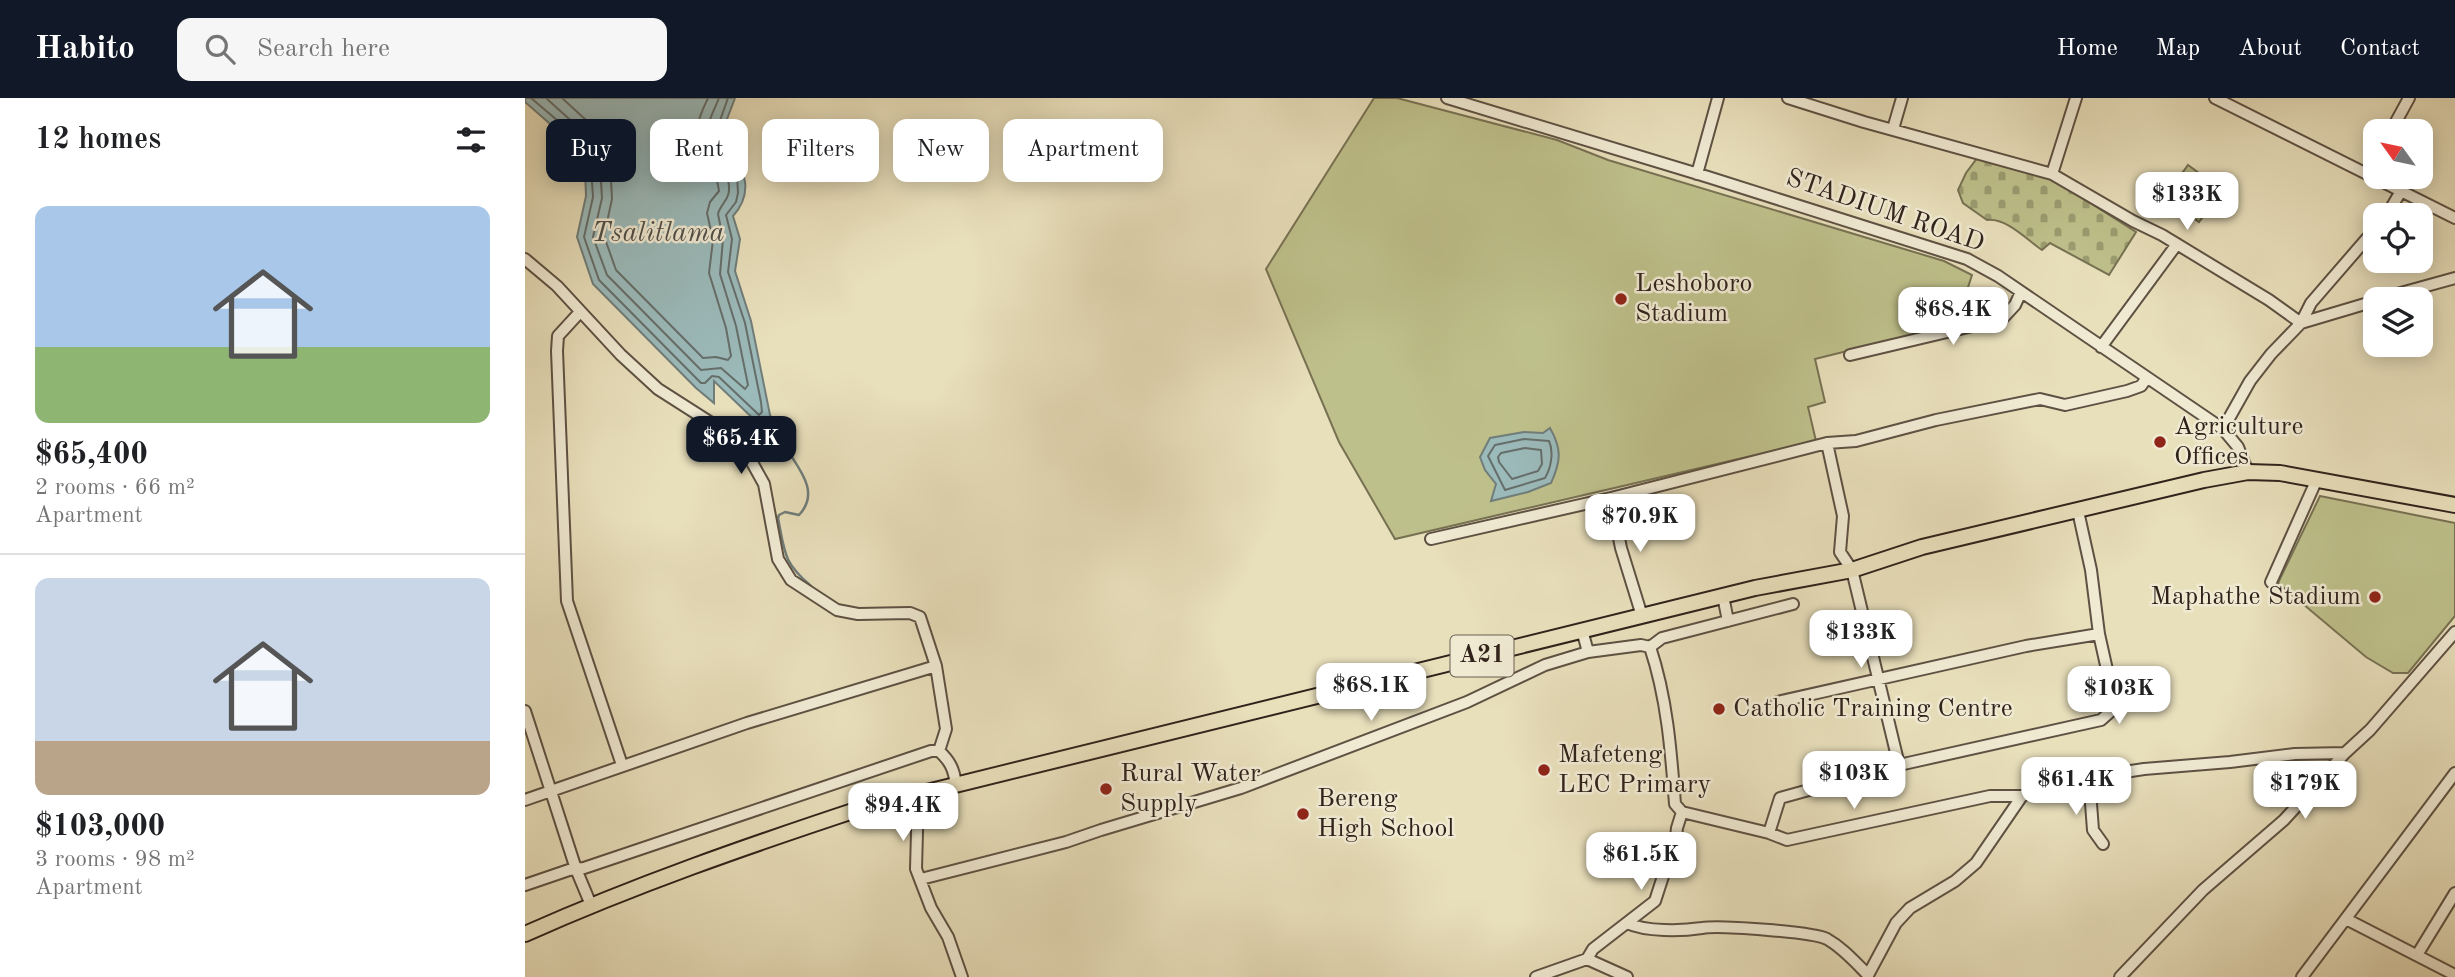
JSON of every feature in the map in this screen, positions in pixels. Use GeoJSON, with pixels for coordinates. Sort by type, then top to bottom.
{"type":"FeatureCollection","features":[{"type":"Feature","properties":{"kind":"main road","name":"A21"},"geometry":{"type":"LineString","coordinates":[[525,934],[590,905],[743,847],[862,808],[1723,596],[1852,570],[1922,547],[2158,490],[2248,472],[2280,473],[2455,505]]}},
{"type":"Feature","properties":{"kind":"street"},"geometry":{"type":"LineString","coordinates":[[1697,173],[1719,98]]}},
{"type":"Feature","properties":{"kind":"street"},"geometry":{"type":"LineString","coordinates":[[1788,98],[2052,174],[2177,244],[2269,300],[2301,323]]}},
{"type":"Feature","properties":{"kind":"street"},"geometry":{"type":"LineString","coordinates":[[1893,129],[1902,98]]}},
{"type":"Feature","properties":{"kind":"street"},"geometry":{"type":"LineString","coordinates":[[2052,174],[2076,98]]}},
{"type":"Feature","properties":{"kind":"street"},"geometry":{"type":"LineString","coordinates":[[2215,98],[2363,172]]}},
{"type":"Feature","properties":{"kind":"street"},"geometry":{"type":"LineString","coordinates":[[2398,119],[2409,98]]}},
{"type":"Feature","properties":{"kind":"street","name":"STADIUM ROAD"},"geometry":{"type":"LineString","coordinates":[[1452,99],[1697,173],[1967,260],[2021,292],[2223,429],[2238,447],[2248,472]]}},
{"type":"Feature","properties":{"kind":"street"},"geometry":{"type":"LineString","coordinates":[[2397,189],[2455,218]]}},
{"type":"Feature","properties":{"kind":"street"},"geometry":{"type":"LineString","coordinates":[[2394,203],[2401,191]]}},
{"type":"Feature","properties":{"kind":"street"},"geometry":{"type":"LineString","coordinates":[[2223,429],[2250,381],[2301,323],[2311,303],[2363,243]]}},
{"type":"Feature","properties":{"kind":"street"},"geometry":{"type":"LineString","coordinates":[[2102,347],[2177,244]]}},
{"type":"Feature","properties":{"kind":"street"},"geometry":{"type":"LineString","coordinates":[[525,259],[557,286],[658,389],[730,435],[749,457],[764,484],[778,559],[792,580],[837,610],[859,614],[916,614],[924,625],[936,666],[946,729],[939,751]]}},
{"type":"Feature","properties":{"kind":"street"},"geometry":{"type":"LineString","coordinates":[[2423,287],[2455,278]]}},
{"type":"Feature","properties":{"kind":"street"},"geometry":{"type":"LineString","coordinates":[[1850,355],[2002,318],[2015,305],[2021,292]]}},
{"type":"Feature","properties":{"kind":"street"},"geometry":{"type":"LineString","coordinates":[[2301,323],[2363,304]]}},
{"type":"Feature","properties":{"kind":"street"},"geometry":{"type":"LineString","coordinates":[[580,312],[558,336],[567,601],[622,765]]}},
{"type":"Feature","properties":{"kind":"street"},"geometry":{"type":"LineString","coordinates":[[1431,539],[1611,498],[1827,443],[1856,441],[1936,420],[2040,399],[2065,405],[2127,391],[2141,386],[2147,379]]}},
{"type":"Feature","properties":{"kind":"street"},"geometry":{"type":"LineString","coordinates":[[1827,443],[1843,516],[1840,552],[1852,570],[1899,765]]}},
{"type":"Feature","properties":{"kind":"street"},"geometry":{"type":"LineString","coordinates":[[2271,582],[2318,479]]}},
{"type":"Feature","properties":{"kind":"street"},"geometry":{"type":"LineString","coordinates":[[1611,498],[1621,548],[1642,617]]}},
{"type":"Feature","properties":{"kind":"street"},"geometry":{"type":"LineString","coordinates":[[1769,833],[1780,798],[1899,765],[2101,720],[2111,712],[2114,701],[2099,634],[2091,570],[2078,510]]}},
{"type":"Feature","properties":{"kind":"street"},"geometry":{"type":"LineString","coordinates":[[1723,596],[1728,621]]}},
{"type":"Feature","properties":{"kind":"street"},"geometry":{"type":"LineString","coordinates":[[921,880],[1066,842],[1241,788],[1467,702],[1545,665],[1588,652],[1641,645],[1650,647],[1662,638],[1793,604]]}},
{"type":"Feature","properties":{"kind":"street"},"geometry":{"type":"LineString","coordinates":[[1582,630],[1588,652]]}},
{"type":"Feature","properties":{"kind":"street"},"geometry":{"type":"LineString","coordinates":[[2120,977],[2203,890],[2284,820],[2345,753],[2370,730],[2455,632]]}},
{"type":"Feature","properties":{"kind":"street"},"geometry":{"type":"LineString","coordinates":[[1777,702],[2026,646],[2099,634]]}},
{"type":"Feature","properties":{"kind":"street"},"geometry":{"type":"LineString","coordinates":[[1650,647],[1660,677],[1668,723],[1675,804],[1682,812],[1769,833],[1787,840],[1990,796],[2022,796],[2060,782],[2089,777],[2295,754],[2345,753]]}},
{"type":"Feature","properties":{"kind":"street"},"geometry":{"type":"LineString","coordinates":[[525,800],[747,723],[936,666]]}},
{"type":"Feature","properties":{"kind":"street"},"geometry":{"type":"LineString","coordinates":[[525,711],[590,905]]}},
{"type":"Feature","properties":{"kind":"street"},"geometry":{"type":"LineString","coordinates":[[525,886],[931,751],[939,751],[949,761],[955,773],[956,785]]}},
{"type":"Feature","properties":{"kind":"street"},"geometry":{"type":"LineString","coordinates":[[2302,977],[2455,773]]}},
{"type":"Feature","properties":{"kind":"street"},"geometry":{"type":"LineString","coordinates":[[2089,777],[2093,830],[2103,844]]}},
{"type":"Feature","properties":{"kind":"street"},"geometry":{"type":"LineString","coordinates":[[918,796],[916,869],[931,908],[948,937],[962,977]]}},
{"type":"Feature","properties":{"kind":"street"},"geometry":{"type":"LineString","coordinates":[[1627,923],[1644,928],[1693,931],[1703,928],[1744,929],[1824,938],[1839,947],[1868,976],[1896,923],[1910,908],[1955,881],[1976,863],[2022,796]]}},
{"type":"Feature","properties":{"kind":"street"},"geometry":{"type":"LineString","coordinates":[[1536,977],[1587,959],[1593,949],[1655,901],[1666,867],[1674,854],[1682,812]]}},
{"type":"Feature","properties":{"kind":"street"},"geometry":{"type":"LineString","coordinates":[[2417,955],[2455,894]]}},
{"type":"Feature","properties":{"kind":"street"},"geometry":{"type":"LineString","coordinates":[[2346,919],[2455,975]]}},
{"type":"Feature","properties":{"kind":"street"},"geometry":{"type":"LineString","coordinates":[[1587,959],[1627,977]]}},
{"type":"Feature","properties":{"kind":"green space","name":"Leshoboro Stadium"},"geometry":{"type":"Polygon","coordinates":[[[1374,98],[1397,98],[1557,140],[1608,160],[1944,261],[1972,275],[1956,324],[1815,359],[1825,402],[1808,407],[1816,441],[1395,539],[1339,442],[1266,269],[1374,98]]]}},
{"type":"Feature","properties":{"kind":"green space"},"geometry":{"type":"Polygon","coordinates":[[[1978,157],[2051,178],[2136,232],[2109,275],[2050,243],[2042,250],[2009,226],[1987,220],[1963,203],[1958,190],[1978,157]]]}},
{"type":"Feature","properties":{"kind":"green space"},"geometry":{"type":"Polygon","coordinates":[[[2188,165],[2222,190],[2199,222],[2165,197],[2188,165]]]}},
{"type":"Feature","properties":{"kind":"green space","name":"Maphathe Stadium"},"geometry":{"type":"Polygon","coordinates":[[[2320,496],[2455,523],[2455,616],[2408,673],[2393,673],[2366,657],[2278,583],[2320,496]]]}},
{"type":"Feature","properties":{"kind":"water","name":"Tsalitlama"},"geometry":{"type":"Polygon","coordinates":[[[525,98],[735,98],[727,119],[650,119],[650,182],[745,182],[741,205],[733,216],[740,239],[735,271],[751,321],[770,415],[789,453],[714,381],[714,403],[696,388],[593,284],[577,237],[586,196],[585,182],[636,182],[636,119],[546,120],[525,102],[525,98]]]}},
{"type":"Feature","properties":{"kind":"water"},"geometry":{"type":"Polygon","coordinates":[[[1550,428],[1557,442],[1559,455],[1551,483],[1491,501],[1496,484],[1485,470],[1480,457],[1490,438],[1524,432],[1543,433],[1550,428]]]}},
{"type":"Feature","properties":{"kind":"waterway"},"geometry":{"type":"LineString","coordinates":[[788,451],[806,482],[808,498],[799,515],[785,512],[778,518],[790,563],[811,586]]}},
{"type":"Feature","properties":{"kind":"place","name":"Leshoboro Stadium"},"geometry":{"type":"Point","coordinates":[1621,299]}},
{"type":"Feature","properties":{"kind":"place","name":"Agriculture Offices"},"geometry":{"type":"Point","coordinates":[2160,442]}},
{"type":"Feature","properties":{"kind":"place","name":"Maphathe Stadium"},"geometry":{"type":"Point","coordinates":[2375,597]}},
{"type":"Feature","properties":{"kind":"place","name":"Catholic Training Centre"},"geometry":{"type":"Point","coordinates":[1719,709]}},
{"type":"Feature","properties":{"kind":"place","name":"Mafeteng LEC Primary"},"geometry":{"type":"Point","coordinates":[1544,770]}},
{"type":"Feature","properties":{"kind":"place","name":"Rural Water Supply"},"geometry":{"type":"Point","coordinates":[1106,789]}},
{"type":"Feature","properties":{"kind":"place","name":"Bereng High School"},"geometry":{"type":"Point","coordinates":[1303,814]}}]}
